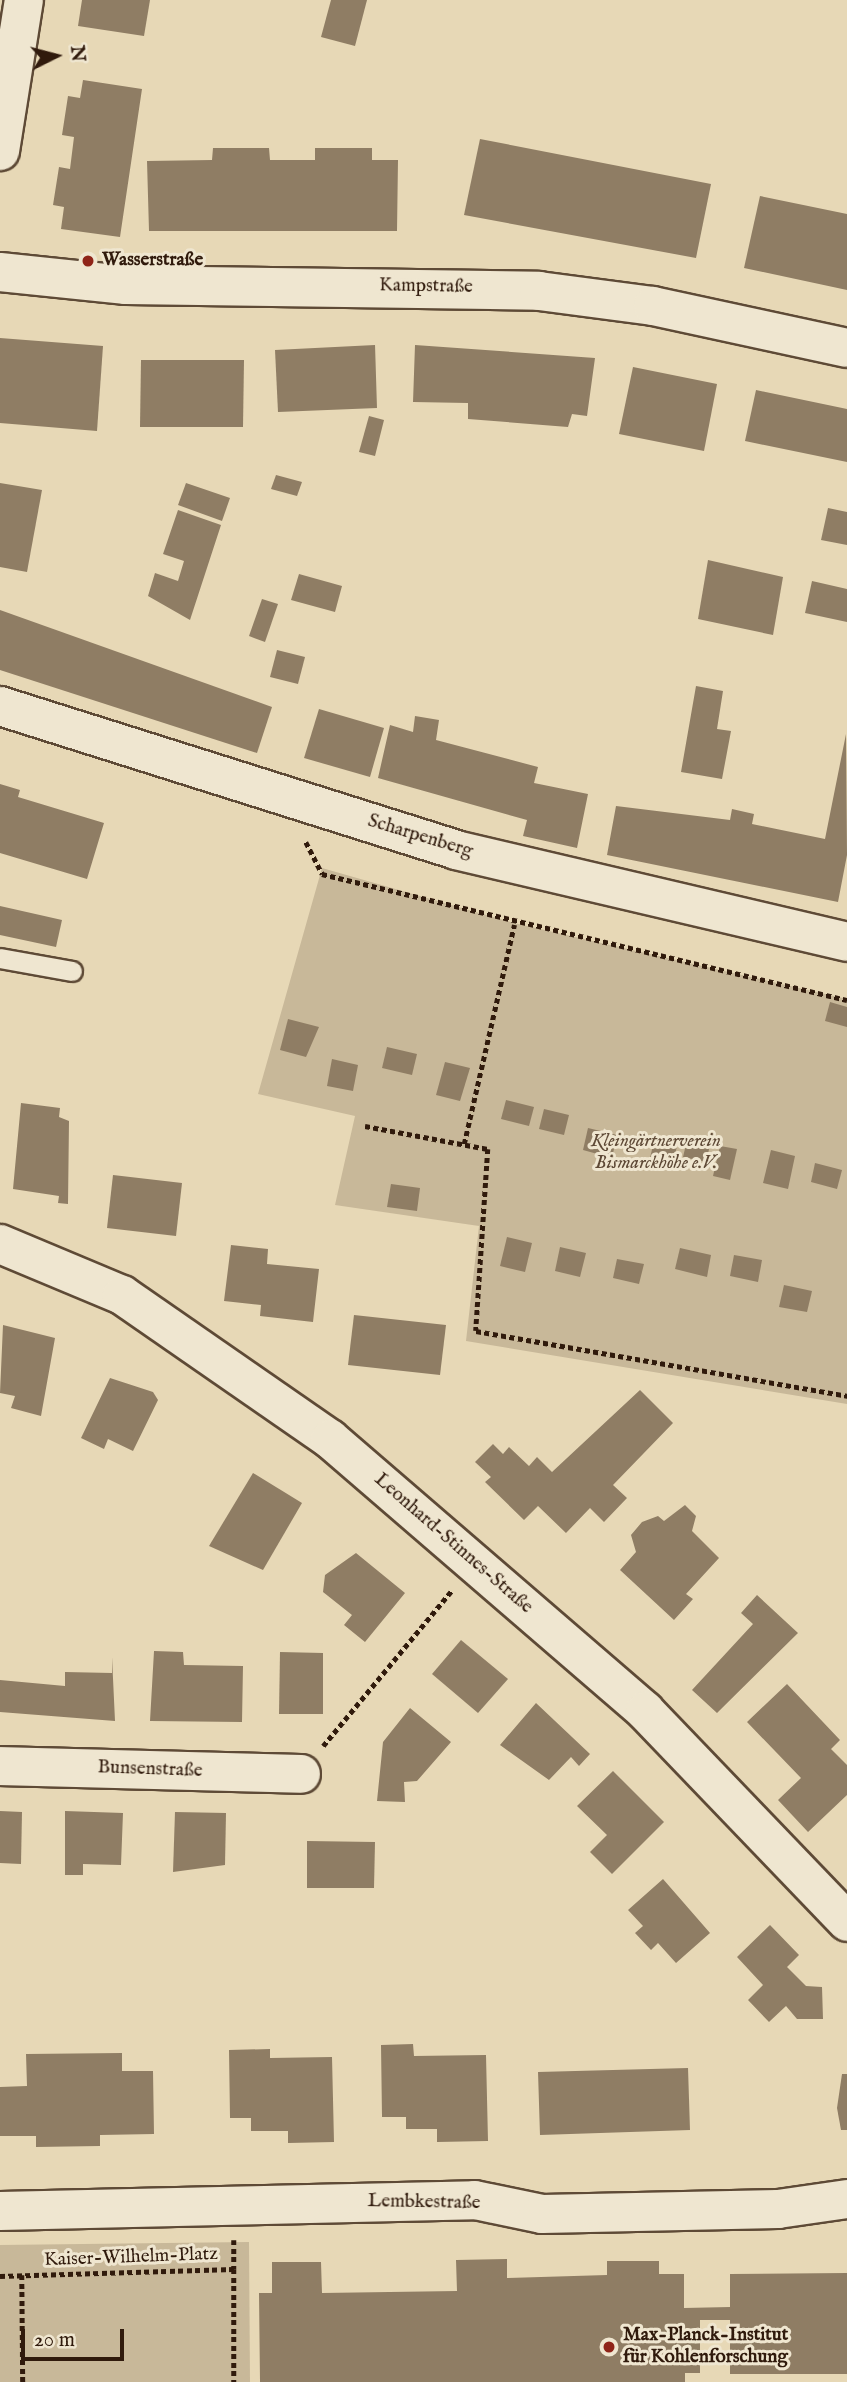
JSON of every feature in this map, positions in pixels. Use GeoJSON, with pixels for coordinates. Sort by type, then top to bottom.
{"type":"FeatureCollection","features":[{"type":"Feature","properties":{"kind":"street"},"geometry":{"type":"LineString","coordinates":[[0,151],[24,0]]}},
{"type":"Feature","properties":{"kind":"street","name":"Kampstraße"},"geometry":{"type":"LineString","coordinates":[[0,272],[126,285],[539,290],[653,306],[847,348]]}},
{"type":"Feature","properties":{"kind":"street","name":"Scharpenberg"},"geometry":{"type":"LineString","coordinates":[[0,706],[456,850],[847,942]]}},
{"type":"Feature","properties":{"kind":"street","name":"Leonhard-Stinnes-Straße"},"geometry":{"type":"LineString","coordinates":[[0,1244],[122,1295],[330,1438],[645,1711],[847,1922]]}},
{"type":"Feature","properties":{"kind":"street","name":"Bunsenstraße"},"geometry":{"type":"LineString","coordinates":[[0,1766],[301,1774]]}},
{"type":"Feature","properties":{"kind":"street","name":"Lembkestraße"},"geometry":{"type":"LineString","coordinates":[[0,2211],[475,2200],[556,2214],[778,2209],[847,2199]]}},
{"type":"Feature","properties":{"kind":"lane"},"geometry":{"type":"LineString","coordinates":[[0,958],[72,971]]}},
{"type":"Feature","properties":{"kind":"path"},"geometry":{"type":"LineString","coordinates":[[321,874],[514,925],[847,1000]]}},
{"type":"Feature","properties":{"kind":"path"},"geometry":{"type":"LineString","coordinates":[[464,1144],[514,925]]}},
{"type":"Feature","properties":{"kind":"path"},"geometry":{"type":"LineString","coordinates":[[365,1126],[488,1149],[491,1157],[476,1331],[847,1396]]}},
{"type":"Feature","properties":{"kind":"path"},"geometry":{"type":"LineString","coordinates":[[301,1774],[456,1584]]}},
{"type":"Feature","properties":{"kind":"path","name":"Kaiser-Wilhelm-Platz"},"geometry":{"type":"LineString","coordinates":[[0,2276],[234,2269],[234,2382]]}},
{"type":"Feature","properties":{"kind":"path"},"geometry":{"type":"LineString","coordinates":[[22,2275],[23,2382]]}},
{"type":"Feature","properties":{"kind":"green space","name":"Kleingärtnerverein Bismarckhöhe e.V."},"geometry":{"type":"Polygon","coordinates":[[[322,868],[514,923],[847,999],[847,1404],[466,1341],[479,1226],[335,1205],[355,1116],[258,1094],[322,868]]]}},
{"type":"Feature","properties":{"kind":"green space"},"geometry":{"type":"Polygon","coordinates":[[[249,2242],[250,2382],[0,2382],[0,2245],[249,2242]]]}},
{"type":"Feature","properties":{"kind":"building"},"geometry":{"type":"Polygon","coordinates":[[[82,0],[150,0],[144,36],[78,26],[82,0]]]}},
{"type":"Feature","properties":{"kind":"building"},"geometry":{"type":"Polygon","coordinates":[[[331,0],[367,0],[355,46],[321,37],[331,0]]]}},
{"type":"Feature","properties":{"kind":"building"},"geometry":{"type":"Polygon","coordinates":[[[83,80],[142,89],[120,237],[61,229],[64,207],[53,205],[59,167],[70,169],[74,137],[62,135],[68,96],[80,98],[83,80]]]}},
{"type":"Feature","properties":{"kind":"building"},"geometry":{"type":"Polygon","coordinates":[[[480,139],[711,184],[696,258],[464,215],[480,139]]]}},
{"type":"Feature","properties":{"kind":"building"},"geometry":{"type":"Polygon","coordinates":[[[213,148],[269,148],[270,160],[315,160],[315,148],[372,148],[372,160],[398,160],[397,231],[149,231],[147,161],[212,160],[213,148]]]}},
{"type":"Feature","properties":{"kind":"building"},"geometry":{"type":"Polygon","coordinates":[[[760,196],[847,214],[847,290],[744,268],[760,196]]]}},
{"type":"Feature","properties":{"kind":"building"},"geometry":{"type":"Polygon","coordinates":[[[0,338],[103,346],[97,431],[0,423],[0,338]]]}},
{"type":"Feature","properties":{"kind":"building"},"geometry":{"type":"Polygon","coordinates":[[[375,345],[377,408],[278,412],[275,350],[375,345]]]}},
{"type":"Feature","properties":{"kind":"building"},"geometry":{"type":"Polygon","coordinates":[[[415,345],[595,358],[587,416],[572,414],[568,427],[468,419],[468,403],[413,402],[415,345]]]}},
{"type":"Feature","properties":{"kind":"building"},"geometry":{"type":"Polygon","coordinates":[[[141,360],[244,360],[243,427],[140,427],[141,360]]]}},
{"type":"Feature","properties":{"kind":"building"},"geometry":{"type":"Polygon","coordinates":[[[633,367],[717,384],[704,451],[619,434],[633,367]]]}},
{"type":"Feature","properties":{"kind":"building"},"geometry":{"type":"Polygon","coordinates":[[[756,390],[847,409],[847,462],[745,441],[756,390]]]}},
{"type":"Feature","properties":{"kind":"building"},"geometry":{"type":"Polygon","coordinates":[[[369,416],[384,420],[375,456],[359,452],[369,416]]]}},
{"type":"Feature","properties":{"kind":"building"},"geometry":{"type":"Polygon","coordinates":[[[276,475],[302,482],[297,496],[271,489],[276,475]]]}},
{"type":"Feature","properties":{"kind":"building"},"geometry":{"type":"Polygon","coordinates":[[[0,483],[42,490],[27,572],[0,567],[0,483]]]}},
{"type":"Feature","properties":{"kind":"building"},"geometry":{"type":"Polygon","coordinates":[[[186,483],[230,498],[222,521],[178,505],[186,483]]]}},
{"type":"Feature","properties":{"kind":"building"},"geometry":{"type":"Polygon","coordinates":[[[828,508],[847,512],[847,545],[821,540],[828,508]]]}},
{"type":"Feature","properties":{"kind":"building"},"geometry":{"type":"Polygon","coordinates":[[[178,510],[221,525],[190,620],[148,596],[155,573],[178,581],[184,561],[163,554],[178,510]]]}},
{"type":"Feature","properties":{"kind":"building"},"geometry":{"type":"Polygon","coordinates":[[[708,560],[783,577],[773,635],[698,619],[708,560]]]}},
{"type":"Feature","properties":{"kind":"building"},"geometry":{"type":"Polygon","coordinates":[[[299,574],[342,586],[335,612],[291,600],[299,574]]]}},
{"type":"Feature","properties":{"kind":"building"},"geometry":{"type":"Polygon","coordinates":[[[812,581],[847,589],[847,622],[805,613],[812,581]]]}},
{"type":"Feature","properties":{"kind":"building"},"geometry":{"type":"Polygon","coordinates":[[[262,599],[278,604],[265,642],[249,636],[262,599]]]}},
{"type":"Feature","properties":{"kind":"building"},"geometry":{"type":"Polygon","coordinates":[[[0,610],[272,707],[257,753],[0,670],[0,610]]]}},
{"type":"Feature","properties":{"kind":"building"},"geometry":{"type":"Polygon","coordinates":[[[277,650],[305,657],[298,684],[270,677],[277,650]]]}},
{"type":"Feature","properties":{"kind":"building"},"geometry":{"type":"Polygon","coordinates":[[[696,686],[723,691],[717,729],[731,731],[722,779],[681,772],[696,686]]]}},
{"type":"Feature","properties":{"kind":"building"},"geometry":{"type":"Polygon","coordinates":[[[319,709],[384,728],[370,777],[304,758],[319,709]]]}},
{"type":"Feature","properties":{"kind":"building"},"geometry":{"type":"Polygon","coordinates":[[[415,716],[439,720],[436,740],[538,767],[534,783],[588,794],[577,848],[523,836],[527,820],[378,778],[390,725],[413,732],[415,716]]]}},
{"type":"Feature","properties":{"kind":"building"},"geometry":{"type":"Polygon","coordinates":[[[846,734],[847,855],[838,902],[607,855],[616,806],[730,820],[732,809],[754,814],[752,824],[825,839],[846,734]]]}},
{"type":"Feature","properties":{"kind":"building"},"geometry":{"type":"Polygon","coordinates":[[[0,784],[20,790],[18,797],[104,823],[87,879],[0,853],[0,784]]]}},
{"type":"Feature","properties":{"kind":"building"},"geometry":{"type":"Polygon","coordinates":[[[0,906],[62,920],[56,947],[0,935],[0,906]]]}},
{"type":"Feature","properties":{"kind":"building"},"geometry":{"type":"Polygon","coordinates":[[[830,1002],[847,1007],[847,1027],[825,1021],[830,1002]]]}},
{"type":"Feature","properties":{"kind":"building"},"geometry":{"type":"Polygon","coordinates":[[[288,1019],[319,1027],[306,1057],[280,1050],[288,1019]]]}},
{"type":"Feature","properties":{"kind":"building"},"geometry":{"type":"Polygon","coordinates":[[[387,1047],[417,1054],[412,1075],[382,1068],[387,1047]]]}},
{"type":"Feature","properties":{"kind":"building"},"geometry":{"type":"Polygon","coordinates":[[[332,1059],[358,1065],[353,1091],[327,1086],[332,1059]]]}},
{"type":"Feature","properties":{"kind":"building"},"geometry":{"type":"Polygon","coordinates":[[[445,1062],[470,1068],[460,1101],[436,1095],[445,1062]]]}},
{"type":"Feature","properties":{"kind":"building"},"geometry":{"type":"Polygon","coordinates":[[[506,1100],[534,1107],[529,1126],[501,1119],[506,1100]]]}},
{"type":"Feature","properties":{"kind":"building"},"geometry":{"type":"Polygon","coordinates":[[[21,1103],[60,1108],[59,1117],[69,1121],[68,1204],[58,1203],[59,1196],[13,1189],[21,1103]]]}},
{"type":"Feature","properties":{"kind":"building"},"geometry":{"type":"Polygon","coordinates":[[[544,1109],[569,1115],[564,1135],[539,1129],[544,1109]]]}},
{"type":"Feature","properties":{"kind":"building"},"geometry":{"type":"Polygon","coordinates":[[[588,1128],[617,1135],[612,1158],[583,1150],[588,1128]]]}},
{"type":"Feature","properties":{"kind":"building"},"geometry":{"type":"Polygon","coordinates":[[[688,1136],[711,1141],[706,1162],[683,1157],[688,1136]]]}},
{"type":"Feature","properties":{"kind":"building"},"geometry":{"type":"Polygon","coordinates":[[[654,1141],[677,1146],[673,1164],[650,1158],[654,1141]]]}},
{"type":"Feature","properties":{"kind":"building"},"geometry":{"type":"Polygon","coordinates":[[[720,1146],[737,1149],[730,1180],[713,1176],[720,1146]]]}},
{"type":"Feature","properties":{"kind":"building"},"geometry":{"type":"Polygon","coordinates":[[[771,1150],[795,1156],[788,1189],[763,1183],[771,1150]]]}},
{"type":"Feature","properties":{"kind":"building"},"geometry":{"type":"Polygon","coordinates":[[[815,1163],[842,1170],[837,1189],[811,1182],[815,1163]]]}},
{"type":"Feature","properties":{"kind":"building"},"geometry":{"type":"Polygon","coordinates":[[[113,1175],[182,1183],[176,1236],[107,1228],[113,1175]]]}},
{"type":"Feature","properties":{"kind":"building"},"geometry":{"type":"Polygon","coordinates":[[[391,1184],[420,1188],[417,1211],[387,1207],[391,1184]]]}},
{"type":"Feature","properties":{"kind":"building"},"geometry":{"type":"Polygon","coordinates":[[[507,1237],[532,1243],[525,1272],[500,1266],[507,1237]]]}},
{"type":"Feature","properties":{"kind":"building"},"geometry":{"type":"Polygon","coordinates":[[[231,1245],[268,1249],[267,1264],[319,1269],[313,1322],[260,1316],[261,1305],[224,1301],[231,1245]]]}},
{"type":"Feature","properties":{"kind":"building"},"geometry":{"type":"Polygon","coordinates":[[[560,1247],[586,1253],[580,1277],[555,1271],[560,1247]]]}},
{"type":"Feature","properties":{"kind":"building"},"geometry":{"type":"Polygon","coordinates":[[[680,1248],[711,1255],[707,1277],[675,1269],[680,1248]]]}},
{"type":"Feature","properties":{"kind":"building"},"geometry":{"type":"Polygon","coordinates":[[[734,1255],[762,1260],[758,1282],[730,1276],[734,1255]]]}},
{"type":"Feature","properties":{"kind":"building"},"geometry":{"type":"Polygon","coordinates":[[[617,1259],[644,1264],[639,1284],[613,1278],[617,1259]]]}},
{"type":"Feature","properties":{"kind":"building"},"geometry":{"type":"Polygon","coordinates":[[[784,1285],[812,1291],[807,1312],[779,1307],[784,1285]]]}},
{"type":"Feature","properties":{"kind":"building"},"geometry":{"type":"Polygon","coordinates":[[[354,1315],[446,1325],[440,1375],[348,1365],[354,1315]]]}},
{"type":"Feature","properties":{"kind":"building"},"geometry":{"type":"Polygon","coordinates":[[[3,1325],[55,1338],[41,1416],[11,1408],[15,1396],[0,1393],[3,1325]]]}},
{"type":"Feature","properties":{"kind":"building"},"geometry":{"type":"Polygon","coordinates":[[[110,1378],[153,1392],[158,1400],[133,1451],[108,1439],[104,1449],[81,1438],[110,1378]]]}},
{"type":"Feature","properties":{"kind":"building"},"geometry":{"type":"Polygon","coordinates":[[[640,1390],[673,1423],[613,1485],[627,1498],[604,1522],[590,1508],[566,1533],[538,1506],[524,1520],[485,1482],[491,1477],[475,1462],[493,1444],[503,1454],[509,1447],[529,1466],[537,1457],[552,1472],[640,1390]]]}},
{"type":"Feature","properties":{"kind":"building"},"geometry":{"type":"Polygon","coordinates":[[[253,1473],[302,1503],[263,1570],[209,1546],[253,1473]]]}},
{"type":"Feature","properties":{"kind":"building"},"geometry":{"type":"Polygon","coordinates":[[[685,1505],[696,1516],[692,1531],[719,1558],[686,1594],[693,1599],[674,1620],[620,1570],[636,1552],[631,1535],[642,1522],[658,1516],[664,1521],[685,1505]]]}},
{"type":"Feature","properties":{"kind":"building"},"geometry":{"type":"Polygon","coordinates":[[[356,1553],[405,1593],[365,1642],[344,1625],[352,1615],[323,1592],[325,1575],[356,1553]]]}},
{"type":"Feature","properties":{"kind":"building"},"geometry":{"type":"Polygon","coordinates":[[[757,1595],[798,1633],[717,1713],[692,1690],[753,1624],[741,1613],[757,1595]]]}},
{"type":"Feature","properties":{"kind":"building"},"geometry":{"type":"Polygon","coordinates":[[[461,1640],[508,1679],[478,1713],[432,1674],[461,1640]]]}},
{"type":"Feature","properties":{"kind":"building"},"geometry":{"type":"Polygon","coordinates":[[[154,1651],[183,1652],[184,1665],[243,1666],[242,1722],[150,1721],[154,1651]]]}},
{"type":"Feature","properties":{"kind":"building"},"geometry":{"type":"Polygon","coordinates":[[[280,1652],[323,1653],[323,1714],[279,1714],[280,1652]]]}},
{"type":"Feature","properties":{"kind":"building"},"geometry":{"type":"Polygon","coordinates":[[[112,1657],[115,1721],[0,1712],[0,1680],[65,1686],[65,1672],[112,1673],[112,1657]]]}},
{"type":"Feature","properties":{"kind":"building"},"geometry":{"type":"Polygon","coordinates":[[[787,1684],[840,1740],[831,1749],[847,1765],[847,1795],[808,1832],[778,1800],[801,1778],[747,1722],[787,1684]]]}},
{"type":"Feature","properties":{"kind":"building"},"geometry":{"type":"Polygon","coordinates":[[[536,1703],[590,1754],[579,1766],[571,1757],[549,1780],[500,1745],[536,1703]]]}},
{"type":"Feature","properties":{"kind":"building"},"geometry":{"type":"Polygon","coordinates":[[[410,1708],[451,1742],[417,1781],[404,1782],[405,1802],[377,1801],[383,1742],[410,1708]]]}},
{"type":"Feature","properties":{"kind":"building"},"geometry":{"type":"Polygon","coordinates":[[[613,1771],[664,1822],[612,1874],[590,1852],[607,1835],[577,1806],[613,1771]]]}},
{"type":"Feature","properties":{"kind":"building"},"geometry":{"type":"Polygon","coordinates":[[[0,1811],[22,1812],[21,1864],[0,1863],[0,1811]]]}},
{"type":"Feature","properties":{"kind":"building"},"geometry":{"type":"Polygon","coordinates":[[[65,1811],[123,1813],[121,1865],[83,1864],[83,1875],[65,1875],[65,1811]]]}},
{"type":"Feature","properties":{"kind":"building"},"geometry":{"type":"Polygon","coordinates":[[[175,1812],[226,1813],[225,1865],[173,1872],[175,1812]]]}},
{"type":"Feature","properties":{"kind":"building"},"geometry":{"type":"Polygon","coordinates":[[[307,1841],[375,1842],[374,1888],[307,1888],[307,1841]]]}},
{"type":"Feature","properties":{"kind":"building"},"geometry":{"type":"Polygon","coordinates":[[[663,1879],[710,1933],[676,1963],[658,1943],[651,1950],[635,1933],[643,1926],[628,1910],[663,1879]]]}},
{"type":"Feature","properties":{"kind":"building"},"geometry":{"type":"Polygon","coordinates":[[[770,1925],[799,1955],[787,1967],[806,1986],[822,1987],[823,2019],[797,2019],[786,2006],[769,2022],[748,2000],[763,1985],[737,1957],[770,1925]]]}},
{"type":"Feature","properties":{"kind":"building"},"geometry":{"type":"Polygon","coordinates":[[[413,2044],[414,2056],[486,2055],[488,2141],[437,2142],[437,2129],[406,2129],[406,2117],[382,2117],[381,2045],[413,2044]]]}},
{"type":"Feature","properties":{"kind":"building"},"geometry":{"type":"Polygon","coordinates":[[[270,2049],[270,2058],[332,2057],[334,2142],[288,2143],[288,2131],[251,2131],[251,2118],[230,2118],[229,2050],[270,2049]]]}},
{"type":"Feature","properties":{"kind":"building"},"geometry":{"type":"Polygon","coordinates":[[[122,2053],[122,2071],[153,2071],[154,2134],[100,2135],[100,2146],[36,2147],[36,2136],[0,2136],[0,2087],[27,2086],[26,2054],[122,2053]]]}},
{"type":"Feature","properties":{"kind":"building"},"geometry":{"type":"Polygon","coordinates":[[[688,2068],[690,2130],[540,2135],[538,2072],[688,2068]]]}},
{"type":"Feature","properties":{"kind":"building"},"geometry":{"type":"Polygon","coordinates":[[[842,2074],[847,2074],[847,2130],[841,2130],[837,2108],[842,2074]]]}},
{"type":"Feature","properties":{"kind":"building"},"geometry":{"type":"Polygon","coordinates":[[[507,2259],[507,2278],[607,2275],[607,2261],[659,2261],[659,2274],[684,2274],[684,2308],[730,2307],[730,2274],[847,2273],[847,2374],[730,2374],[730,2320],[700,2320],[700,2373],[685,2373],[685,2382],[260,2382],[259,2293],[272,2293],[272,2262],[321,2262],[322,2293],[457,2291],[456,2260],[507,2259]]]}},
{"type":"Feature","properties":{"kind":"place","name":"Wasserstraße"},"geometry":{"type":"Point","coordinates":[88,261]}},
{"type":"Feature","properties":{"kind":"place","name":"Max-Planck-Institut für Kohlenforschung"},"geometry":{"type":"Point","coordinates":[609,2347]}}]}
